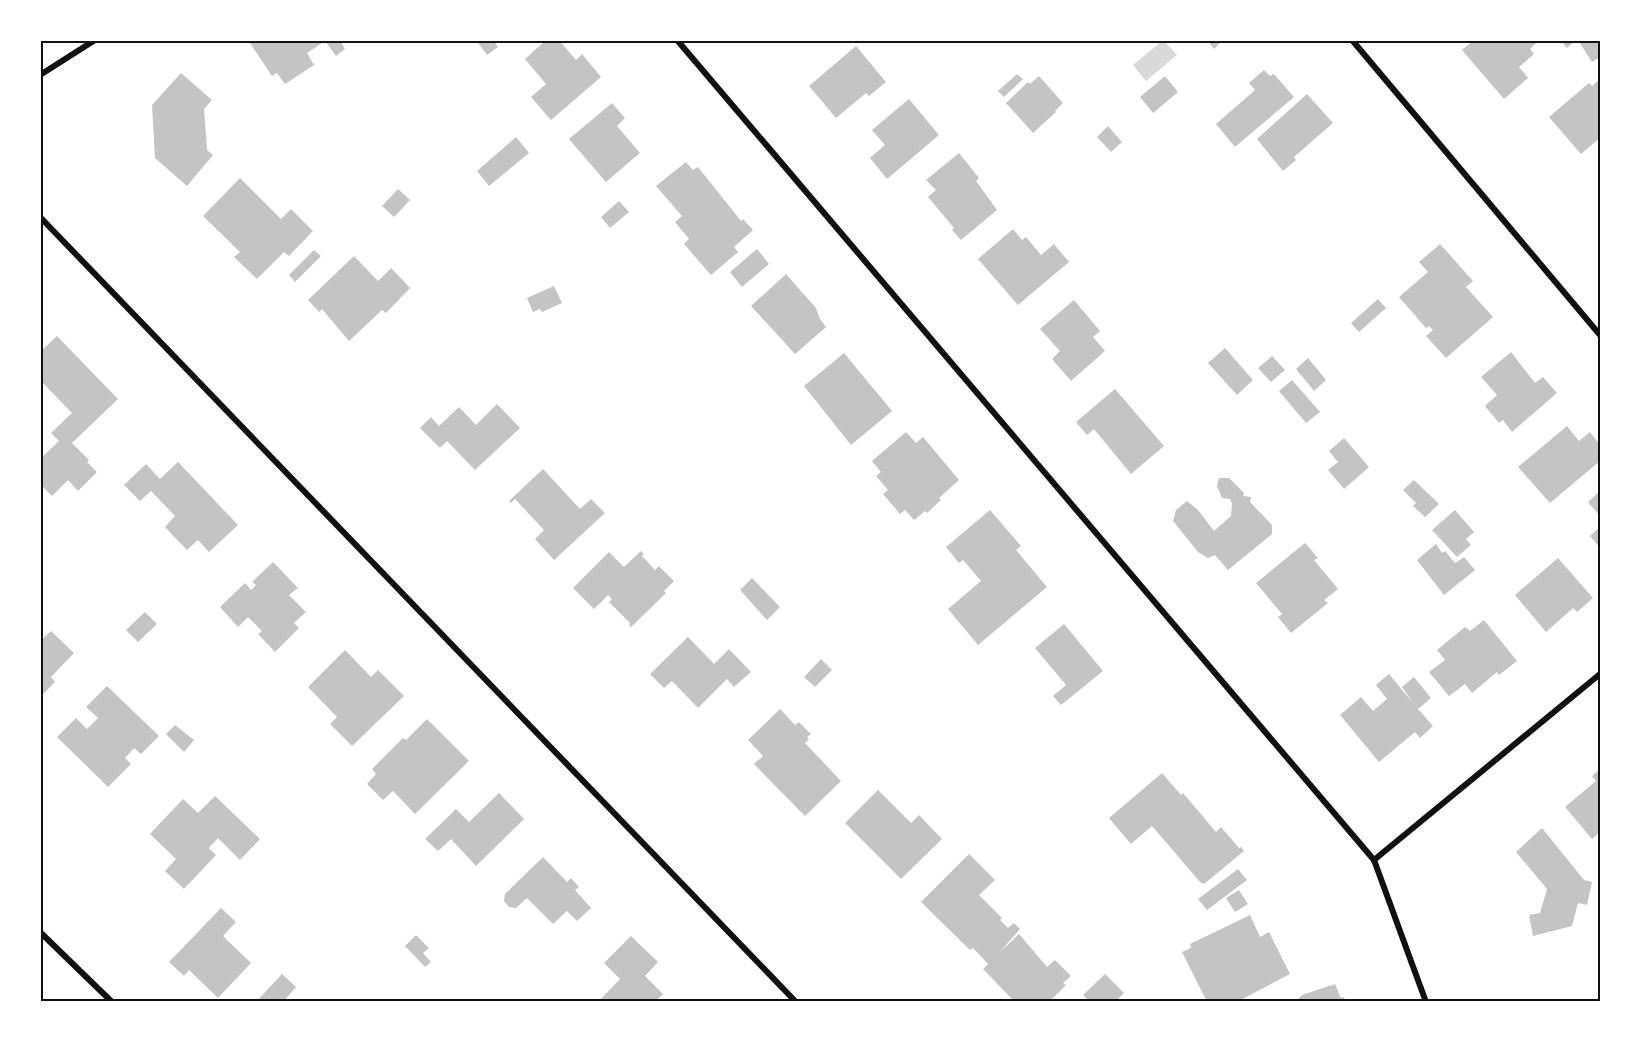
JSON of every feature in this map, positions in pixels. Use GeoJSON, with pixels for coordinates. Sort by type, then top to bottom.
{"type":"FeatureCollection","features":[{"type":"Feature","properties":{"kind":"street"},"geometry":{"type":"LineString","coordinates":[[40,75],[95,40]]}},
{"type":"Feature","properties":{"kind":"street"},"geometry":{"type":"LineString","coordinates":[[677,40],[1374,860],[1426,1002]]}},
{"type":"Feature","properties":{"kind":"street"},"geometry":{"type":"LineString","coordinates":[[1352,40],[1600,335]]}},
{"type":"Feature","properties":{"kind":"street"},"geometry":{"type":"LineString","coordinates":[[40,217],[796,1002]]}},
{"type":"Feature","properties":{"kind":"street"},"geometry":{"type":"LineString","coordinates":[[1374,860],[1600,674]]}},
{"type":"Feature","properties":{"kind":"street"},"geometry":{"type":"LineString","coordinates":[[40,933],[112,1002]]}},
{"type":"Feature","properties":{"kind":"shaded area"},"geometry":{"type":"Polygon","coordinates":[[[1162,41],[1177,55],[1146,81],[1133,65],[1162,41]]]}},
{"type":"Feature","properties":{"kind":"building"},"geometry":{"type":"Polygon","coordinates":[[[248,40],[340,40],[345,49],[336,56],[325,41],[307,53],[314,65],[285,84],[277,73],[272,76],[248,40]]]}},
{"type":"Feature","properties":{"kind":"building"},"geometry":{"type":"Polygon","coordinates":[[[476,40],[493,40],[498,47],[487,55],[476,40]]]}},
{"type":"Feature","properties":{"kind":"building"},"geometry":{"type":"Polygon","coordinates":[[[546,40],[559,40],[576,60],[582,54],[601,77],[551,120],[531,97],[546,84],[525,59],[546,40]]]}},
{"type":"Feature","properties":{"kind":"building"},"geometry":{"type":"Polygon","coordinates":[[[1207,40],[1223,40],[1214,49],[1207,40]]]}},
{"type":"Feature","properties":{"kind":"building"},"geometry":{"type":"Polygon","coordinates":[[[1474,40],[1539,40],[1530,49],[1534,54],[1519,67],[1528,78],[1504,99],[1462,50],[1474,40]]]}},
{"type":"Feature","properties":{"kind":"building"},"geometry":{"type":"Polygon","coordinates":[[[1560,40],[1576,40],[1567,48],[1560,40]]]}},
{"type":"Feature","properties":{"kind":"building"},"geometry":{"type":"Polygon","coordinates":[[[1578,40],[1600,40],[1600,57],[1592,62],[1578,40]]]}},
{"type":"Feature","properties":{"kind":"building"},"geometry":{"type":"Polygon","coordinates":[[[856,46],[886,82],[869,96],[866,93],[836,118],[809,86],[856,46]]]}},
{"type":"Feature","properties":{"kind":"building"},"geometry":{"type":"Polygon","coordinates":[[[1264,70],[1270,76],[1274,74],[1294,97],[1235,147],[1216,124],[1255,90],[1249,83],[1264,70]]]}},
{"type":"Feature","properties":{"kind":"building"},"geometry":{"type":"Polygon","coordinates":[[[181,73],[212,100],[204,109],[207,150],[213,155],[187,186],[155,158],[152,105],[181,73]]]}},
{"type":"Feature","properties":{"kind":"building"},"geometry":{"type":"Polygon","coordinates":[[[1017,74],[1023,79],[1004,97],[998,91],[1017,74]]]}},
{"type":"Feature","properties":{"kind":"building"},"geometry":{"type":"Polygon","coordinates":[[[1039,76],[1063,103],[1033,133],[1006,103],[1028,82],[1030,84],[1039,76]]]}},
{"type":"Feature","properties":{"kind":"building"},"geometry":{"type":"Polygon","coordinates":[[[1165,76],[1178,92],[1153,113],[1140,97],[1165,76]]]}},
{"type":"Feature","properties":{"kind":"building"},"geometry":{"type":"Polygon","coordinates":[[[1600,79],[1600,138],[1581,154],[1549,117],[1589,83],[1592,86],[1600,79]]]}},
{"type":"Feature","properties":{"kind":"building"},"geometry":{"type":"Polygon","coordinates":[[[1307,94],[1333,123],[1294,157],[1296,160],[1283,171],[1257,139],[1307,94]]]}},
{"type":"Feature","properties":{"kind":"building"},"geometry":{"type":"Polygon","coordinates":[[[909,99],[939,135],[887,179],[870,158],[885,145],[872,130],[909,99]]]}},
{"type":"Feature","properties":{"kind":"building"},"geometry":{"type":"Polygon","coordinates":[[[612,103],[625,118],[617,126],[640,153],[606,182],[569,139],[612,103]]]}},
{"type":"Feature","properties":{"kind":"building"},"geometry":{"type":"Polygon","coordinates":[[[1108,126],[1122,142],[1111,152],[1097,137],[1108,126]]]}},
{"type":"Feature","properties":{"kind":"building"},"geometry":{"type":"Polygon","coordinates":[[[516,137],[529,153],[489,186],[477,171],[516,137]]]}},
{"type":"Feature","properties":{"kind":"building"},"geometry":{"type":"Polygon","coordinates":[[[959,153],[979,178],[976,181],[997,210],[961,240],[928,197],[936,190],[926,180],[959,153]]]}},
{"type":"Feature","properties":{"kind":"building"},"geometry":{"type":"Polygon","coordinates":[[[686,162],[693,170],[698,167],[741,221],[743,219],[753,230],[734,247],[738,252],[711,275],[684,244],[689,239],[675,222],[682,216],[656,186],[686,162]]]}},
{"type":"Feature","properties":{"kind":"building"},"geometry":{"type":"Polygon","coordinates":[[[240,178],[281,219],[291,209],[313,231],[289,256],[284,252],[257,279],[234,257],[240,252],[203,216],[240,178]]]}},
{"type":"Feature","properties":{"kind":"building"},"geometry":{"type":"Polygon","coordinates":[[[398,189],[410,200],[394,217],[382,206],[398,189]]]}},
{"type":"Feature","properties":{"kind":"building"},"geometry":{"type":"Polygon","coordinates":[[[619,201],[629,212],[610,228],[601,217],[619,201]]]}},
{"type":"Feature","properties":{"kind":"building"},"geometry":{"type":"Polygon","coordinates":[[[1013,229],[1022,240],[1026,237],[1041,255],[1054,244],[1069,262],[1018,305],[978,259],[1013,229]]]}},
{"type":"Feature","properties":{"kind":"building"},"geometry":{"type":"Polygon","coordinates":[[[1440,244],[1473,281],[1466,287],[1493,317],[1446,358],[1426,336],[1433,330],[1429,326],[1426,328],[1399,297],[1428,272],[1419,262],[1440,244]]]}},
{"type":"Feature","properties":{"kind":"building"},"geometry":{"type":"Polygon","coordinates":[[[757,249],[769,264],[742,287],[730,272],[757,249]]]}},
{"type":"Feature","properties":{"kind":"building"},"geometry":{"type":"Polygon","coordinates":[[[314,250],[321,256],[295,282],[289,275],[314,250]]]}},
{"type":"Feature","properties":{"kind":"building"},"geometry":{"type":"Polygon","coordinates":[[[354,256],[378,281],[391,268],[410,288],[386,313],[382,310],[349,341],[322,309],[319,312],[308,300],[354,256]]]}},
{"type":"Feature","properties":{"kind":"building"},"geometry":{"type":"Polygon","coordinates":[[[786,274],[816,308],[826,327],[795,354],[751,306],[786,274]]]}},
{"type":"Feature","properties":{"kind":"building"},"geometry":{"type":"Polygon","coordinates":[[[554,286],[562,303],[542,312],[540,309],[533,312],[527,298],[554,286]]]}},
{"type":"Feature","properties":{"kind":"building"},"geometry":{"type":"Polygon","coordinates":[[[1378,299],[1386,308],[1359,332],[1351,323],[1378,299]]]}},
{"type":"Feature","properties":{"kind":"building"},"geometry":{"type":"Polygon","coordinates":[[[1074,300],[1100,331],[1093,337],[1105,351],[1071,381],[1052,359],[1060,351],[1040,329],[1074,300]]]}},
{"type":"Feature","properties":{"kind":"building"},"geometry":{"type":"Polygon","coordinates":[[[57,336],[118,399],[72,443],[97,472],[78,491],[68,480],[52,496],[40,484],[40,459],[59,441],[51,433],[72,413],[40,380],[40,352],[57,336]]]}},
{"type":"Feature","properties":{"kind":"building"},"geometry":{"type":"Polygon","coordinates":[[[1225,348],[1253,380],[1237,395],[1208,363],[1225,348]]]}},
{"type":"Feature","properties":{"kind":"building"},"geometry":{"type":"Polygon","coordinates":[[[1511,352],[1535,383],[1543,377],[1557,393],[1512,432],[1503,420],[1499,423],[1485,406],[1497,395],[1481,377],[1511,352]]]}},
{"type":"Feature","properties":{"kind":"building"},"geometry":{"type":"Polygon","coordinates":[[[844,353],[892,411],[851,445],[804,386],[844,353]]]}},
{"type":"Feature","properties":{"kind":"building"},"geometry":{"type":"Polygon","coordinates":[[[1272,356],[1285,370],[1271,382],[1258,368],[1272,356]]]}},
{"type":"Feature","properties":{"kind":"building"},"geometry":{"type":"Polygon","coordinates":[[[1308,358],[1326,380],[1314,391],[1296,369],[1308,358]]]}},
{"type":"Feature","properties":{"kind":"building"},"geometry":{"type":"Polygon","coordinates":[[[1292,380],[1320,412],[1306,423],[1279,391],[1292,380]]]}},
{"type":"Feature","properties":{"kind":"building"},"geometry":{"type":"Polygon","coordinates":[[[1115,389],[1164,446],[1131,474],[1094,429],[1087,435],[1076,422],[1115,389]]]}},
{"type":"Feature","properties":{"kind":"building"},"geometry":{"type":"Polygon","coordinates":[[[497,404],[520,428],[475,470],[447,441],[440,448],[420,428],[431,417],[439,426],[459,407],[476,425],[497,404]]]}},
{"type":"Feature","properties":{"kind":"building"},"geometry":{"type":"Polygon","coordinates":[[[1567,426],[1579,441],[1590,432],[1600,445],[1600,461],[1550,503],[1518,467],[1567,426]]]}},
{"type":"Feature","properties":{"kind":"building"},"geometry":{"type":"Polygon","coordinates":[[[906,432],[916,443],[923,437],[959,480],[939,498],[941,500],[927,513],[925,511],[914,520],[905,510],[900,514],[883,494],[888,490],[876,476],[881,472],[872,461],[906,432]]]}},
{"type":"Feature","properties":{"kind":"building"},"geometry":{"type":"Polygon","coordinates":[[[1344,438],[1369,467],[1344,489],[1328,470],[1338,462],[1329,451],[1344,438]]]}},
{"type":"Feature","properties":{"kind":"building"},"geometry":{"type":"Polygon","coordinates":[[[178,462],[238,525],[209,552],[198,540],[187,550],[165,527],[175,516],[151,491],[140,501],[124,485],[146,464],[160,479],[178,462]]]}},
{"type":"Feature","properties":{"kind":"building"},"geometry":{"type":"Polygon","coordinates":[[[543,469],[580,509],[591,499],[605,513],[554,560],[535,539],[544,530],[515,499],[511,503],[509,501],[543,469]]]}},
{"type":"Feature","properties":{"kind":"building"},"geometry":{"type":"Polygon","coordinates":[[[1219,478],[1229,478],[1244,493],[1243,496],[1251,497],[1250,502],[1272,525],[1272,534],[1228,570],[1215,555],[1208,558],[1198,552],[1173,521],[1176,510],[1187,501],[1198,510],[1214,531],[1231,516],[1232,504],[1230,499],[1222,498],[1217,486],[1219,478]]]}},
{"type":"Feature","properties":{"kind":"building"},"geometry":{"type":"Polygon","coordinates":[[[1414,480],[1439,504],[1425,517],[1413,506],[1416,503],[1403,490],[1414,480]]]}},
{"type":"Feature","properties":{"kind":"building"},"geometry":{"type":"Polygon","coordinates":[[[1600,491],[1600,516],[1588,502],[1600,491]]]}},
{"type":"Feature","properties":{"kind":"building"},"geometry":{"type":"Polygon","coordinates":[[[990,510],[1021,546],[1016,550],[1047,587],[978,645],[948,609],[981,581],[963,560],[959,563],[946,547],[990,510]]]}},
{"type":"Feature","properties":{"kind":"building"},"geometry":{"type":"Polygon","coordinates":[[[1455,510],[1474,532],[1466,539],[1471,545],[1457,557],[1432,530],[1455,510]]]}},
{"type":"Feature","properties":{"kind":"building"},"geometry":{"type":"Polygon","coordinates":[[[1600,527],[1600,548],[1590,536],[1600,527]]]}},
{"type":"Feature","properties":{"kind":"building"},"geometry":{"type":"Polygon","coordinates":[[[1305,543],[1318,558],[1314,560],[1338,589],[1324,600],[1328,603],[1291,633],[1278,617],[1282,614],[1256,583],[1305,543]]]}},
{"type":"Feature","properties":{"kind":"building"},"geometry":{"type":"Polygon","coordinates":[[[1436,544],[1442,553],[1445,551],[1455,563],[1464,557],[1475,570],[1444,595],[1417,560],[1436,544]]]}},
{"type":"Feature","properties":{"kind":"building"},"geometry":{"type":"Polygon","coordinates":[[[641,551],[644,554],[642,556],[655,570],[659,566],[674,581],[664,591],[666,593],[631,627],[630,623],[609,602],[612,599],[608,595],[594,609],[573,588],[609,552],[624,567],[641,551]]]}},
{"type":"Feature","properties":{"kind":"building"},"geometry":{"type":"Polygon","coordinates":[[[1558,558],[1593,598],[1577,612],[1573,608],[1546,632],[1515,595],[1558,558]]]}},
{"type":"Feature","properties":{"kind":"building"},"geometry":{"type":"Polygon","coordinates":[[[273,562],[298,588],[289,595],[306,612],[294,623],[299,628],[275,652],[258,634],[262,631],[248,617],[238,627],[220,607],[245,583],[251,590],[256,585],[252,582],[273,562]]]}},
{"type":"Feature","properties":{"kind":"building"},"geometry":{"type":"Polygon","coordinates":[[[752,578],[780,607],[767,620],[740,590],[752,578]]]}},
{"type":"Feature","properties":{"kind":"building"},"geometry":{"type":"Polygon","coordinates":[[[145,612],[157,624],[138,642],[126,630],[145,612]]]}},
{"type":"Feature","properties":{"kind":"building"},"geometry":{"type":"Polygon","coordinates":[[[1484,620],[1517,661],[1499,675],[1497,672],[1472,693],[1465,684],[1449,696],[1429,672],[1445,660],[1437,650],[1465,627],[1470,631],[1484,620]]]}},
{"type":"Feature","properties":{"kind":"building"},"geometry":{"type":"Polygon","coordinates":[[[1064,624],[1103,671],[1061,705],[1053,696],[1066,685],[1035,648],[1064,624]]]}},
{"type":"Feature","properties":{"kind":"building"},"geometry":{"type":"Polygon","coordinates":[[[51,631],[74,653],[51,677],[55,682],[40,697],[40,641],[51,631]]]}},
{"type":"Feature","properties":{"kind":"building"},"geometry":{"type":"Polygon","coordinates":[[[688,637],[714,664],[729,649],[751,672],[734,687],[727,679],[698,708],[672,681],[664,688],[650,674],[688,637]]]}},
{"type":"Feature","properties":{"kind":"building"},"geometry":{"type":"Polygon","coordinates":[[[345,650],[371,677],[378,670],[404,696],[352,746],[330,724],[337,717],[308,687],[345,650]]]}},
{"type":"Feature","properties":{"kind":"building"},"geometry":{"type":"Polygon","coordinates":[[[821,659],[832,670],[815,687],[804,677],[821,659]]]}},
{"type":"Feature","properties":{"kind":"building"},"geometry":{"type":"Polygon","coordinates":[[[1389,674],[1413,703],[1402,687],[1414,677],[1431,698],[1418,709],[1433,726],[1420,738],[1415,732],[1379,762],[1340,715],[1361,697],[1373,711],[1387,699],[1376,685],[1389,674]]]}},
{"type":"Feature","properties":{"kind":"building"},"geometry":{"type":"Polygon","coordinates":[[[107,686],[159,736],[141,754],[134,748],[125,758],[131,764],[108,787],[57,737],[76,718],[87,729],[98,718],[86,707],[107,686]]]}},
{"type":"Feature","properties":{"kind":"building"},"geometry":{"type":"Polygon","coordinates":[[[780,709],[795,725],[799,722],[811,734],[805,743],[841,781],[805,816],[754,764],[763,756],[748,740],[780,709]]]}},
{"type":"Feature","properties":{"kind":"building"},"geometry":{"type":"Polygon","coordinates":[[[427,719],[469,761],[415,814],[393,791],[383,800],[367,784],[376,774],[372,769],[403,738],[406,740],[427,719]]]}},
{"type":"Feature","properties":{"kind":"building"},"geometry":{"type":"Polygon","coordinates":[[[175,725],[194,740],[184,752],[166,734],[175,725]]]}},
{"type":"Feature","properties":{"kind":"building"},"geometry":{"type":"Polygon","coordinates":[[[1600,769],[1600,832],[1592,839],[1565,807],[1596,781],[1592,776],[1600,769]]]}},
{"type":"Feature","properties":{"kind":"building"},"geometry":{"type":"Polygon","coordinates":[[[1162,773],[1181,795],[1183,793],[1216,832],[1221,827],[1244,851],[1204,884],[1152,826],[1131,844],[1109,818],[1162,773]]]}},
{"type":"Feature","properties":{"kind":"building"},"geometry":{"type":"Polygon","coordinates":[[[878,790],[911,823],[919,815],[942,839],[901,879],[845,823],[878,790]]]}},
{"type":"Feature","properties":{"kind":"building"},"geometry":{"type":"Polygon","coordinates":[[[499,793],[524,819],[476,866],[451,839],[438,851],[425,839],[456,809],[469,822],[499,793]]]}},
{"type":"Feature","properties":{"kind":"building"},"geometry":{"type":"Polygon","coordinates":[[[215,796],[260,839],[240,860],[218,838],[209,848],[216,855],[184,889],[165,871],[176,859],[150,834],[183,799],[198,813],[215,796]]]}},
{"type":"Feature","properties":{"kind":"building"},"geometry":{"type":"Polygon","coordinates":[[[1542,828],[1584,880],[1592,882],[1587,905],[1578,903],[1572,926],[1533,936],[1529,915],[1540,913],[1547,889],[1516,852],[1542,828]]]}},
{"type":"Feature","properties":{"kind":"building"},"geometry":{"type":"Polygon","coordinates":[[[969,854],[995,880],[979,895],[1002,918],[1000,920],[1008,928],[1014,923],[1020,929],[1000,952],[1019,934],[1047,967],[1055,960],[1071,976],[1063,983],[1066,985],[1049,1002],[1015,1002],[983,969],[988,964],[973,948],[970,950],[921,902],[969,854]]]}},
{"type":"Feature","properties":{"kind":"building"},"geometry":{"type":"Polygon","coordinates":[[[543,857],[567,882],[571,878],[579,887],[575,890],[591,908],[577,921],[567,911],[553,924],[527,898],[516,908],[509,907],[504,901],[505,894],[543,857]]]}},
{"type":"Feature","properties":{"kind":"building"},"geometry":{"type":"Polygon","coordinates":[[[1238,869],[1247,880],[1207,910],[1198,899],[1238,869]]]}},
{"type":"Feature","properties":{"kind":"building"},"geometry":{"type":"Polygon","coordinates":[[[1239,890],[1248,904],[1235,912],[1226,898],[1239,890]]]}},
{"type":"Feature","properties":{"kind":"building"},"geometry":{"type":"Polygon","coordinates":[[[221,908],[236,922],[223,936],[251,963],[218,998],[189,970],[184,976],[169,962],[221,908]]]}},
{"type":"Feature","properties":{"kind":"building"},"geometry":{"type":"Polygon","coordinates":[[[1250,915],[1260,937],[1269,932],[1290,974],[1237,1002],[1207,1002],[1182,952],[1191,948],[1190,944],[1250,915]]]}},
{"type":"Feature","properties":{"kind":"building"},"geometry":{"type":"Polygon","coordinates":[[[416,935],[429,948],[423,953],[431,962],[425,967],[405,946],[416,935]]]}},
{"type":"Feature","properties":{"kind":"building"},"geometry":{"type":"Polygon","coordinates":[[[631,936],[658,962],[645,976],[663,994],[655,1002],[598,1002],[620,979],[604,963],[631,936]]]}},
{"type":"Feature","properties":{"kind":"building"},"geometry":{"type":"Polygon","coordinates":[[[282,974],[296,987],[283,1002],[256,1002],[282,974]]]}},
{"type":"Feature","properties":{"kind":"building"},"geometry":{"type":"Polygon","coordinates":[[[1105,974],[1124,993],[1115,1002],[1090,1002],[1083,995],[1105,974]]]}},
{"type":"Feature","properties":{"kind":"building"},"geometry":{"type":"Polygon","coordinates":[[[1335,984],[1341,998],[1344,997],[1346,1002],[1295,1002],[1302,995],[1335,984]]]}}]}
